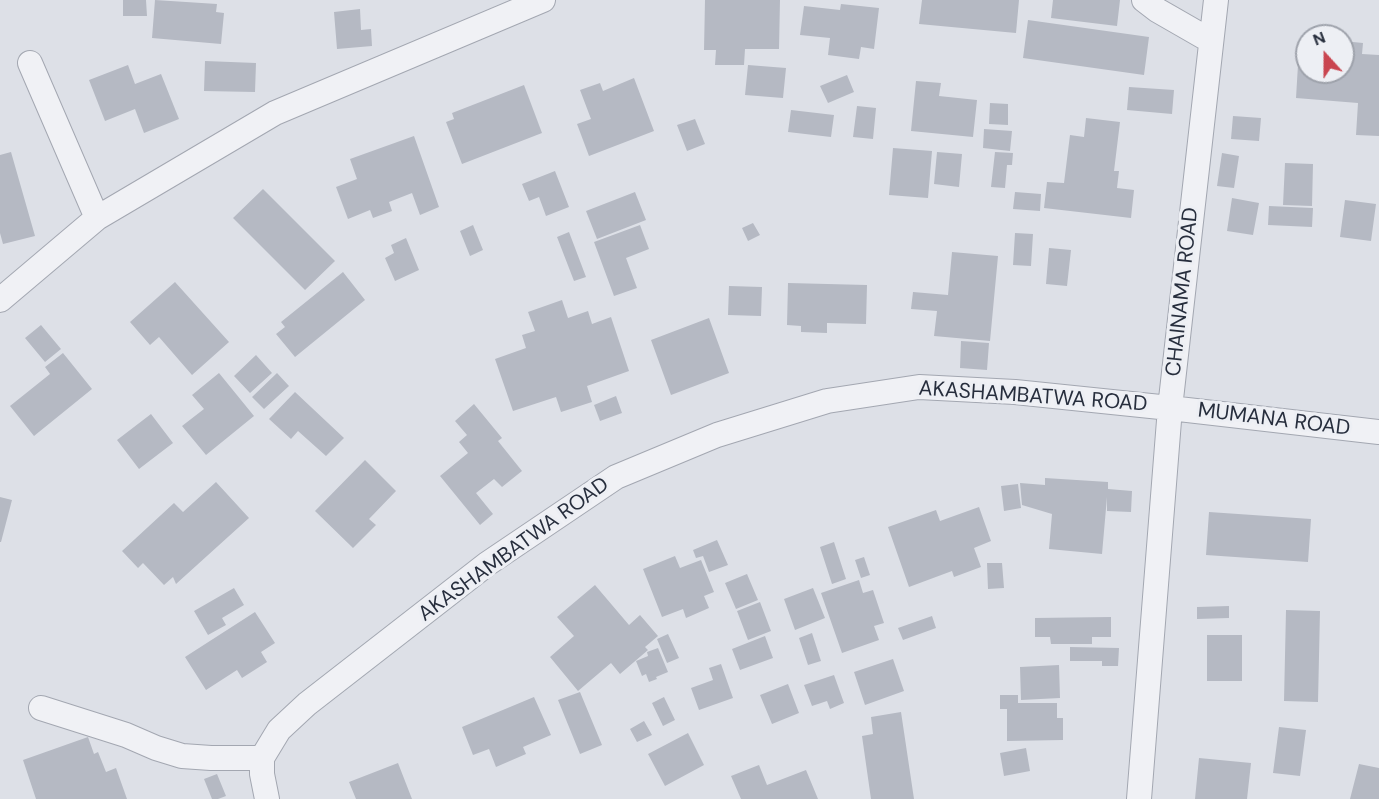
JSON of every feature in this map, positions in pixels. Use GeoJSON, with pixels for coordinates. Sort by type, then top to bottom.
{"type":"FeatureCollection","features":[{"type":"Feature","properties":{"kind":"street"},"geometry":{"type":"LineString","coordinates":[[0,300],[97,218],[275,113],[543,0]]}},
{"type":"Feature","properties":{"kind":"street"},"geometry":{"type":"LineString","coordinates":[[1144,0],[1211,42]]}},
{"type":"Feature","properties":{"kind":"street","name":"CHAINAMA ROAD"},"geometry":{"type":"LineString","coordinates":[[1139,799],[1170,408],[1216,0]]}},
{"type":"Feature","properties":{"kind":"street"},"geometry":{"type":"LineString","coordinates":[[30,63],[97,218]]}},
{"type":"Feature","properties":{"kind":"street","name":"AKASHAMBATWA ROAD"},"geometry":{"type":"LineString","coordinates":[[262,758],[279,730],[307,704],[487,564],[616,477],[717,435],[827,401],[919,387],[1015,392],[1170,408]]}},
{"type":"Feature","properties":{"kind":"street","name":"MUMANA ROAD"},"geometry":{"type":"LineString","coordinates":[[1170,408],[1379,432]]}},
{"type":"Feature","properties":{"kind":"street"},"geometry":{"type":"LineString","coordinates":[[41,708],[126,735],[182,756],[262,758],[262,774],[267,799]]}},
{"type":"Feature","properties":{"kind":"building"},"geometry":{"type":"Polygon","coordinates":[[[123,0],[146,0],[147,16],[123,16],[123,0]]]}},
{"type":"Feature","properties":{"kind":"building"},"geometry":{"type":"Polygon","coordinates":[[[155,0],[217,4],[216,12],[224,13],[221,44],[152,38],[155,0]]]}},
{"type":"Feature","properties":{"kind":"building"},"geometry":{"type":"Polygon","coordinates":[[[705,0],[780,0],[779,49],[745,49],[744,65],[715,65],[716,50],[704,50],[705,0]]]}},
{"type":"Feature","properties":{"kind":"building"},"geometry":{"type":"Polygon","coordinates":[[[922,0],[1019,0],[1016,33],[919,24],[922,0]]]}},
{"type":"Feature","properties":{"kind":"building"},"geometry":{"type":"Polygon","coordinates":[[[1053,0],[1120,0],[1117,26],[1051,18],[1053,0]]]}},
{"type":"Feature","properties":{"kind":"building"},"geometry":{"type":"Polygon","coordinates":[[[841,4],[879,8],[874,49],[861,47],[859,59],[828,55],[830,38],[800,35],[804,6],[840,10],[841,4]]]}},
{"type":"Feature","properties":{"kind":"building"},"geometry":{"type":"Polygon","coordinates":[[[360,9],[361,30],[371,29],[372,46],[337,49],[334,12],[360,9]]]}},
{"type":"Feature","properties":{"kind":"building"},"geometry":{"type":"Polygon","coordinates":[[[1028,20],[1149,37],[1144,75],[1023,58],[1028,20]]]}},
{"type":"Feature","properties":{"kind":"building"},"geometry":{"type":"Polygon","coordinates":[[[1355,42],[1363,43],[1362,54],[1379,55],[1379,136],[1356,135],[1358,103],[1296,98],[1297,84],[1355,84],[1355,42]]]}},
{"type":"Feature","properties":{"kind":"building"},"geometry":{"type":"Polygon","coordinates":[[[205,61],[256,63],[255,92],[204,91],[205,61]]]}},
{"type":"Feature","properties":{"kind":"building"},"geometry":{"type":"Polygon","coordinates":[[[128,65],[135,84],[161,74],[179,119],[144,133],[135,109],[105,121],[89,80],[128,65]]]}},
{"type":"Feature","properties":{"kind":"building"},"geometry":{"type":"Polygon","coordinates":[[[748,65],[786,68],[783,98],[745,95],[748,65]]]}},
{"type":"Feature","properties":{"kind":"building"},"geometry":{"type":"Polygon","coordinates":[[[847,75],[854,92],[828,103],[820,86],[847,75]]]}},
{"type":"Feature","properties":{"kind":"building"},"geometry":{"type":"Polygon","coordinates":[[[634,78],[654,131],[589,156],[577,124],[591,119],[580,90],[600,83],[603,91],[634,78]]]}},
{"type":"Feature","properties":{"kind":"building"},"geometry":{"type":"Polygon","coordinates":[[[916,81],[941,83],[939,96],[977,100],[973,137],[911,131],[916,81]]]}},
{"type":"Feature","properties":{"kind":"building"},"geometry":{"type":"Polygon","coordinates":[[[524,85],[542,133],[462,164],[446,122],[454,119],[452,113],[524,85]]]}},
{"type":"Feature","properties":{"kind":"building"},"geometry":{"type":"Polygon","coordinates":[[[1129,87],[1174,90],[1172,114],[1127,110],[1129,87]]]}},
{"type":"Feature","properties":{"kind":"building"},"geometry":{"type":"Polygon","coordinates":[[[990,103],[1008,104],[1008,125],[989,124],[990,103]]]}},
{"type":"Feature","properties":{"kind":"building"},"geometry":{"type":"Polygon","coordinates":[[[857,106],[876,108],[873,139],[853,137],[857,106]]]}},
{"type":"Feature","properties":{"kind":"building"},"geometry":{"type":"Polygon","coordinates":[[[791,110],[834,115],[831,137],[788,132],[791,110]]]}},
{"type":"Feature","properties":{"kind":"building"},"geometry":{"type":"Polygon","coordinates":[[[1233,116],[1261,118],[1259,141],[1231,139],[1233,116]]]}},
{"type":"Feature","properties":{"kind":"building"},"geometry":{"type":"Polygon","coordinates":[[[1086,118],[1120,122],[1114,171],[1119,171],[1117,188],[1134,190],[1131,218],[1044,208],[1047,182],[1064,183],[1070,135],[1084,137],[1086,118]]]}},
{"type":"Feature","properties":{"kind":"building"},"geometry":{"type":"Polygon","coordinates":[[[695,119],[705,144],[687,151],[677,125],[695,119]]]}},
{"type":"Feature","properties":{"kind":"building"},"geometry":{"type":"Polygon","coordinates":[[[984,129],[1012,131],[1010,151],[983,148],[984,129]]]}},
{"type":"Feature","properties":{"kind":"building"},"geometry":{"type":"Polygon","coordinates":[[[414,136],[439,207],[420,215],[412,193],[389,202],[392,211],[373,218],[370,210],[348,219],[336,187],[357,179],[350,159],[414,136]]]}},
{"type":"Feature","properties":{"kind":"building"},"geometry":{"type":"Polygon","coordinates":[[[893,148],[932,151],[928,198],[889,195],[893,148]]]}},
{"type":"Feature","properties":{"kind":"building"},"geometry":{"type":"Polygon","coordinates":[[[11,152],[35,236],[3,244],[0,233],[0,155],[11,152]]]}},
{"type":"Feature","properties":{"kind":"building"},"geometry":{"type":"Polygon","coordinates":[[[937,152],[962,154],[959,187],[934,184],[937,152]]]}},
{"type":"Feature","properties":{"kind":"building"},"geometry":{"type":"Polygon","coordinates":[[[995,152],[1013,153],[1012,165],[1007,165],[1005,188],[991,187],[995,152]]]}},
{"type":"Feature","properties":{"kind":"building"},"geometry":{"type":"Polygon","coordinates":[[[1222,153],[1239,156],[1234,188],[1217,186],[1222,153]]]}},
{"type":"Feature","properties":{"kind":"building"},"geometry":{"type":"Polygon","coordinates":[[[1285,163],[1313,164],[1312,206],[1283,205],[1285,163]]]}},
{"type":"Feature","properties":{"kind":"building"},"geometry":{"type":"Polygon","coordinates":[[[555,171],[569,207],[546,216],[539,197],[529,201],[522,184],[555,171]]]}},
{"type":"Feature","properties":{"kind":"building"},"geometry":{"type":"Polygon","coordinates":[[[263,189],[335,261],[305,290],[233,218],[263,189]]]}},
{"type":"Feature","properties":{"kind":"building"},"geometry":{"type":"Polygon","coordinates":[[[635,192],[646,220],[597,239],[586,211],[635,192]]]}},
{"type":"Feature","properties":{"kind":"building"},"geometry":{"type":"Polygon","coordinates":[[[1015,192],[1041,194],[1040,211],[1013,209],[1015,192]]]}},
{"type":"Feature","properties":{"kind":"building"},"geometry":{"type":"Polygon","coordinates":[[[1232,198],[1259,203],[1253,235],[1227,231],[1232,198]]]}},
{"type":"Feature","properties":{"kind":"building"},"geometry":{"type":"Polygon","coordinates":[[[1345,200],[1376,204],[1371,241],[1340,237],[1345,200]]]}},
{"type":"Feature","properties":{"kind":"building"},"geometry":{"type":"Polygon","coordinates":[[[1269,206],[1313,208],[1312,227],[1268,225],[1269,206]]]}},
{"type":"Feature","properties":{"kind":"building"},"geometry":{"type":"Polygon","coordinates":[[[753,223],[760,235],[748,241],[742,228],[753,223]]]}},
{"type":"Feature","properties":{"kind":"building"},"geometry":{"type":"Polygon","coordinates":[[[473,225],[483,250],[470,256],[460,231],[473,225]]]}},
{"type":"Feature","properties":{"kind":"building"},"geometry":{"type":"Polygon","coordinates":[[[640,225],[649,249],[626,258],[637,288],[614,296],[594,242],[640,225]]]}},
{"type":"Feature","properties":{"kind":"building"},"geometry":{"type":"Polygon","coordinates":[[[569,232],[586,277],[574,281],[557,237],[569,232]]]}},
{"type":"Feature","properties":{"kind":"building"},"geometry":{"type":"Polygon","coordinates":[[[1015,233],[1033,234],[1031,266],[1013,265],[1015,233]]]}},
{"type":"Feature","properties":{"kind":"building"},"geometry":{"type":"Polygon","coordinates":[[[406,238],[419,270],[395,281],[385,258],[394,253],[391,245],[406,238]]]}},
{"type":"Feature","properties":{"kind":"building"},"geometry":{"type":"Polygon","coordinates":[[[1049,248],[1071,250],[1067,286],[1046,284],[1049,248]]]}},
{"type":"Feature","properties":{"kind":"building"},"geometry":{"type":"Polygon","coordinates":[[[952,252],[998,256],[990,341],[934,336],[937,311],[911,309],[913,292],[948,295],[952,252]]]}},
{"type":"Feature","properties":{"kind":"building"},"geometry":{"type":"Polygon","coordinates":[[[343,272],[365,300],[295,357],[276,334],[285,327],[281,322],[343,272]]]}},
{"type":"Feature","properties":{"kind":"building"},"geometry":{"type":"Polygon","coordinates":[[[175,282],[229,342],[192,375],[159,337],[150,345],[130,322],[175,282]]]}},
{"type":"Feature","properties":{"kind":"building"},"geometry":{"type":"Polygon","coordinates":[[[788,283],[867,285],[866,324],[827,323],[827,333],[801,332],[801,326],[787,325],[788,283]]]}},
{"type":"Feature","properties":{"kind":"building"},"geometry":{"type":"Polygon","coordinates":[[[729,286],[762,287],[761,316],[728,315],[729,286]]]}},
{"type":"Feature","properties":{"kind":"building"},"geometry":{"type":"Polygon","coordinates":[[[562,300],[568,318],[588,311],[592,324],[611,317],[629,371],[587,386],[592,402],[561,412],[556,397],[513,411],[495,359],[526,348],[522,335],[535,331],[528,312],[562,300]]]}},
{"type":"Feature","properties":{"kind":"building"},"geometry":{"type":"Polygon","coordinates":[[[709,318],[729,373],[671,395],[651,340],[709,318]]]}},
{"type":"Feature","properties":{"kind":"building"},"geometry":{"type":"Polygon","coordinates":[[[41,325],[61,349],[45,362],[25,338],[41,325]]]}},
{"type":"Feature","properties":{"kind":"building"},"geometry":{"type":"Polygon","coordinates":[[[961,341],[989,343],[987,370],[960,368],[961,341]]]}},
{"type":"Feature","properties":{"kind":"building"},"geometry":{"type":"Polygon","coordinates":[[[63,353],[92,389],[34,436],[10,406],[50,374],[45,367],[63,353]]]}},
{"type":"Feature","properties":{"kind":"building"},"geometry":{"type":"Polygon","coordinates":[[[256,355],[272,373],[250,393],[234,376],[256,355]]]}},
{"type":"Feature","properties":{"kind":"building"},"geometry":{"type":"Polygon","coordinates":[[[219,373],[254,416],[206,455],[182,426],[204,409],[192,395],[219,373]]]}},
{"type":"Feature","properties":{"kind":"building"},"geometry":{"type":"Polygon","coordinates":[[[277,373],[289,386],[264,409],[252,397],[277,373]]]}},
{"type":"Feature","properties":{"kind":"building"},"geometry":{"type":"Polygon","coordinates":[[[295,392],[344,438],[326,456],[298,431],[291,439],[269,419],[295,392]]]}},
{"type":"Feature","properties":{"kind":"building"},"geometry":{"type":"Polygon","coordinates":[[[616,396],[622,413],[600,421],[594,405],[616,396]]]}},
{"type":"Feature","properties":{"kind":"building"},"geometry":{"type":"Polygon","coordinates":[[[474,404],[502,438],[498,441],[522,471],[502,487],[494,479],[476,493],[493,514],[480,525],[440,476],[468,453],[459,442],[467,435],[455,421],[474,404]]]}},
{"type":"Feature","properties":{"kind":"building"},"geometry":{"type":"Polygon","coordinates":[[[151,414],[173,443],[139,469],[117,440],[151,414]]]}},
{"type":"Feature","properties":{"kind":"building"},"geometry":{"type":"Polygon","coordinates":[[[365,460],[396,491],[369,519],[376,525],[353,548],[315,511],[365,460]]]}},
{"type":"Feature","properties":{"kind":"building"},"geometry":{"type":"Polygon","coordinates":[[[1045,478],[1108,482],[1108,489],[1132,491],[1131,512],[1107,511],[1107,497],[1102,554],[1049,549],[1052,514],[1022,505],[1020,483],[1045,485],[1045,478]]]}},
{"type":"Feature","properties":{"kind":"building"},"geometry":{"type":"Polygon","coordinates":[[[216,482],[249,518],[176,584],[173,577],[164,585],[143,563],[138,568],[122,551],[174,503],[183,512],[216,482]]]}},
{"type":"Feature","properties":{"kind":"building"},"geometry":{"type":"Polygon","coordinates":[[[1018,484],[1021,508],[1004,511],[1001,486],[1018,484]]]}},
{"type":"Feature","properties":{"kind":"building"},"geometry":{"type":"Polygon","coordinates":[[[0,497],[12,500],[1,542],[0,542],[0,497]]]}},
{"type":"Feature","properties":{"kind":"building"},"geometry":{"type":"Polygon","coordinates":[[[979,507],[991,541],[974,548],[981,567],[954,577],[952,571],[909,587],[888,527],[936,510],[940,521],[979,507]]]}},
{"type":"Feature","properties":{"kind":"building"},"geometry":{"type":"Polygon","coordinates":[[[1209,512],[1311,519],[1308,562],[1206,555],[1209,512]]]}},
{"type":"Feature","properties":{"kind":"building"},"geometry":{"type":"Polygon","coordinates":[[[717,540],[728,565],[709,572],[703,556],[696,558],[693,550],[717,540]]]}},
{"type":"Feature","properties":{"kind":"building"},"geometry":{"type":"Polygon","coordinates":[[[834,542],[846,579],[832,584],[820,547],[834,542]]]}},
{"type":"Feature","properties":{"kind":"building"},"geometry":{"type":"Polygon","coordinates":[[[675,556],[680,568],[701,560],[714,592],[704,596],[709,608],[686,618],[683,609],[662,617],[643,569],[675,556]]]}},
{"type":"Feature","properties":{"kind":"building"},"geometry":{"type":"Polygon","coordinates":[[[864,557],[870,575],[861,578],[855,560],[864,557]]]}},
{"type":"Feature","properties":{"kind":"building"},"geometry":{"type":"Polygon","coordinates":[[[987,563],[1002,563],[1004,588],[988,589],[987,563]]]}},
{"type":"Feature","properties":{"kind":"building"},"geometry":{"type":"Polygon","coordinates":[[[747,574],[758,600],[736,609],[725,583],[747,574]]]}},
{"type":"Feature","properties":{"kind":"building"},"geometry":{"type":"Polygon","coordinates":[[[859,580],[863,593],[873,590],[884,623],[874,626],[879,640],[842,653],[821,593],[859,580]]]}},
{"type":"Feature","properties":{"kind":"building"},"geometry":{"type":"Polygon","coordinates":[[[595,585],[629,625],[640,615],[658,636],[645,647],[648,650],[620,674],[611,663],[578,691],[550,657],[574,636],[557,617],[595,585]]]}},
{"type":"Feature","properties":{"kind":"building"},"geometry":{"type":"Polygon","coordinates":[[[234,588],[244,605],[222,618],[226,625],[208,635],[194,611],[234,588]]]}},
{"type":"Feature","properties":{"kind":"building"},"geometry":{"type":"Polygon","coordinates":[[[813,588],[825,618],[795,630],[784,599],[813,588]]]}},
{"type":"Feature","properties":{"kind":"building"},"geometry":{"type":"Polygon","coordinates":[[[760,602],[771,631],[748,640],[737,611],[760,602]]]}},
{"type":"Feature","properties":{"kind":"building"},"geometry":{"type":"Polygon","coordinates":[[[1229,606],[1229,618],[1197,619],[1197,607],[1229,606]]]}},
{"type":"Feature","properties":{"kind":"building"},"geometry":{"type":"Polygon","coordinates":[[[1286,610],[1320,611],[1318,702],[1284,701],[1286,610]]]}},
{"type":"Feature","properties":{"kind":"building"},"geometry":{"type":"Polygon","coordinates":[[[255,612],[275,643],[261,652],[267,662],[242,678],[237,670],[206,690],[185,657],[255,612]]]}},
{"type":"Feature","properties":{"kind":"building"},"geometry":{"type":"Polygon","coordinates":[[[932,616],[936,628],[903,640],[898,628],[932,616]]]}},
{"type":"Feature","properties":{"kind":"building"},"geometry":{"type":"Polygon","coordinates":[[[1111,617],[1111,637],[1092,637],[1092,644],[1051,644],[1050,637],[1035,637],[1035,618],[1111,617]]]}},
{"type":"Feature","properties":{"kind":"building"},"geometry":{"type":"Polygon","coordinates":[[[812,633],[821,661],[808,665],[799,638],[812,633]]]}},
{"type":"Feature","properties":{"kind":"building"},"geometry":{"type":"Polygon","coordinates":[[[668,634],[679,658],[667,663],[657,639],[668,634]]]}},
{"type":"Feature","properties":{"kind":"building"},"geometry":{"type":"Polygon","coordinates":[[[1207,635],[1242,635],[1242,681],[1207,681],[1207,635]]]}},
{"type":"Feature","properties":{"kind":"building"},"geometry":{"type":"Polygon","coordinates":[[[765,636],[773,658],[740,670],[732,649],[765,636]]]}},
{"type":"Feature","properties":{"kind":"building"},"geometry":{"type":"Polygon","coordinates":[[[1070,647],[1119,648],[1118,666],[1102,666],[1102,661],[1070,661],[1070,647]]]}},
{"type":"Feature","properties":{"kind":"building"},"geometry":{"type":"Polygon","coordinates":[[[658,648],[668,672],[649,682],[646,674],[642,676],[636,661],[648,656],[647,652],[658,648]]]}},
{"type":"Feature","properties":{"kind":"building"},"geometry":{"type":"Polygon","coordinates":[[[893,659],[904,691],[865,705],[854,672],[893,659]]]}},
{"type":"Feature","properties":{"kind":"building"},"geometry":{"type":"Polygon","coordinates":[[[721,664],[733,698],[699,710],[691,688],[713,680],[709,668],[721,664]]]}},
{"type":"Feature","properties":{"kind":"building"},"geometry":{"type":"Polygon","coordinates":[[[1059,665],[1060,698],[1021,700],[1020,667],[1059,665]]]}},
{"type":"Feature","properties":{"kind":"building"},"geometry":{"type":"Polygon","coordinates":[[[834,675],[844,703],[830,709],[827,701],[812,706],[804,685],[834,675]]]}},
{"type":"Feature","properties":{"kind":"building"},"geometry":{"type":"Polygon","coordinates":[[[788,684],[799,713],[772,724],[760,695],[788,684]]]}},
{"type":"Feature","properties":{"kind":"building"},"geometry":{"type":"Polygon","coordinates":[[[580,692],[602,745],[580,754],[558,700],[580,692]]]}},
{"type":"Feature","properties":{"kind":"building"},"geometry":{"type":"Polygon","coordinates":[[[1000,695],[1018,695],[1018,703],[1057,703],[1057,718],[1063,718],[1063,740],[1007,741],[1007,709],[1000,709],[1000,695]]]}},
{"type":"Feature","properties":{"kind":"building"},"geometry":{"type":"Polygon","coordinates":[[[534,697],[551,735],[523,747],[526,754],[496,767],[489,749],[473,755],[462,727],[534,697]]]}},
{"type":"Feature","properties":{"kind":"building"},"geometry":{"type":"Polygon","coordinates":[[[664,697],[675,720],[663,726],[652,703],[664,697]]]}},
{"type":"Feature","properties":{"kind":"building"},"geometry":{"type":"Polygon","coordinates":[[[901,712],[914,799],[871,799],[862,736],[873,734],[871,717],[901,712]]]}},
{"type":"Feature","properties":{"kind":"building"},"geometry":{"type":"Polygon","coordinates":[[[644,721],[652,735],[637,742],[630,729],[644,721]]]}},
{"type":"Feature","properties":{"kind":"building"},"geometry":{"type":"Polygon","coordinates":[[[1279,727],[1306,730],[1300,776],[1273,773],[1279,727]]]}},
{"type":"Feature","properties":{"kind":"building"},"geometry":{"type":"Polygon","coordinates":[[[688,733],[704,765],[665,786],[648,754],[688,733]]]}},
{"type":"Feature","properties":{"kind":"building"},"geometry":{"type":"Polygon","coordinates":[[[88,737],[94,754],[98,752],[106,772],[116,768],[127,799],[36,799],[23,760],[88,737]]]}},
{"type":"Feature","properties":{"kind":"building"},"geometry":{"type":"Polygon","coordinates":[[[1026,748],[1030,771],[1004,776],[1000,753],[1026,748]]]}},
{"type":"Feature","properties":{"kind":"building"},"geometry":{"type":"Polygon","coordinates":[[[1199,758],[1251,763],[1247,799],[1195,799],[1199,758]]]}},
{"type":"Feature","properties":{"kind":"building"},"geometry":{"type":"Polygon","coordinates":[[[398,763],[412,799],[356,799],[349,782],[398,763]]]}},
{"type":"Feature","properties":{"kind":"building"},"geometry":{"type":"Polygon","coordinates":[[[1359,764],[1379,768],[1379,799],[1350,799],[1359,764]]]}},
{"type":"Feature","properties":{"kind":"building"},"geometry":{"type":"Polygon","coordinates":[[[759,765],[767,785],[806,770],[818,799],[741,799],[731,776],[759,765]]]}},
{"type":"Feature","properties":{"kind":"building"},"geometry":{"type":"Polygon","coordinates":[[[217,774],[226,796],[212,799],[204,779],[217,774]]]}}]}
